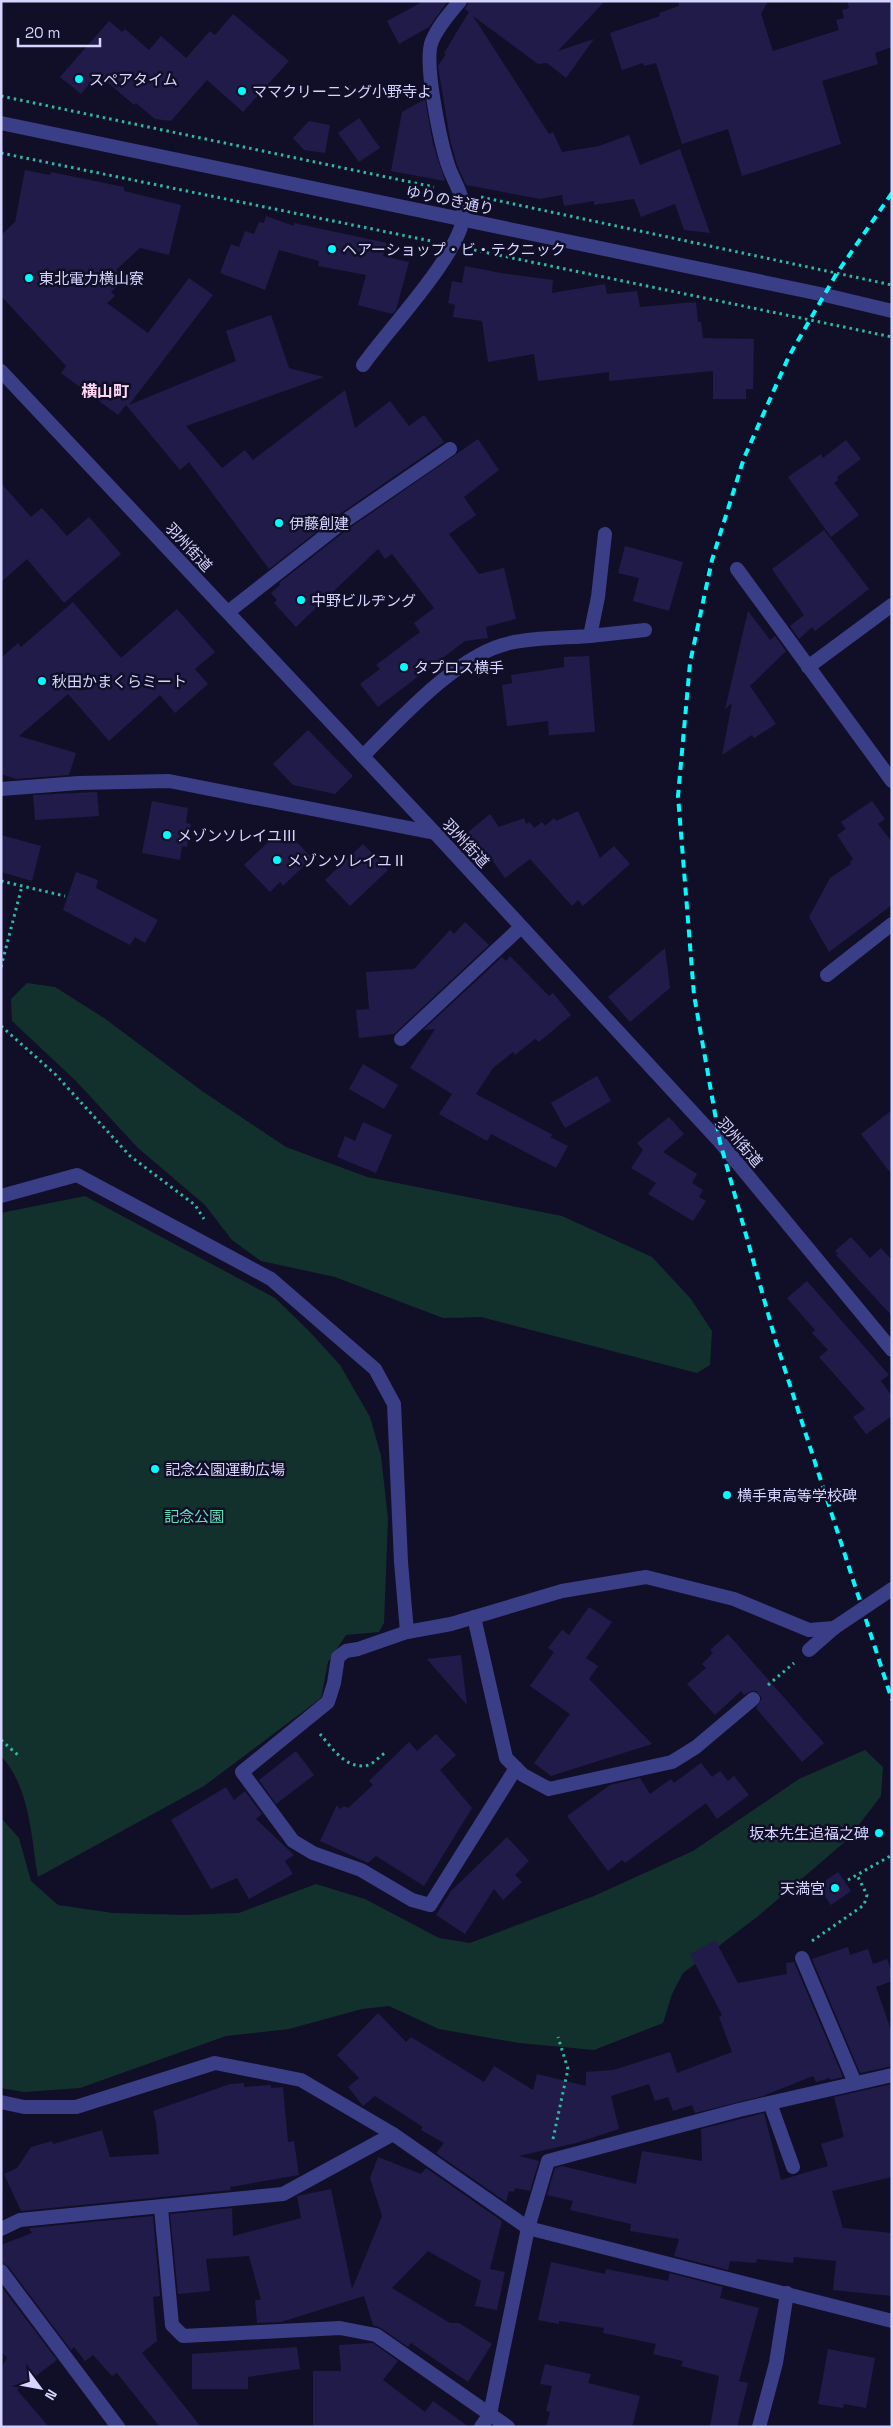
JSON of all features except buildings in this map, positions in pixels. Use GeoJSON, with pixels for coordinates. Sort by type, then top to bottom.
{"type":"FeatureCollection","features":[{"type":"Feature","properties":{"kind":"street"},"geometry":{"type":"LineString","coordinates":[[363,364],[393,329],[452,245],[463,219],[461,193],[449,168],[428,63],[431,42],[447,16],[460,1]]}},
{"type":"Feature","properties":{"kind":"street","name":"ゆりのき通り"},"geometry":{"type":"LineString","coordinates":[[1,123],[825,295],[892,311]]}},
{"type":"Feature","properties":{"kind":"street","name":"羽州街道"},"geometry":{"type":"LineString","coordinates":[[1,371],[363,756],[720,1142],[892,1350]]}},
{"type":"Feature","properties":{"kind":"street"},"geometry":{"type":"LineString","coordinates":[[228,612],[339,524],[450,449]]}},
{"type":"Feature","properties":{"kind":"street"},"geometry":{"type":"LineString","coordinates":[[590,636],[598,597],[605,534]]}},
{"type":"Feature","properties":{"kind":"street"},"geometry":{"type":"LineString","coordinates":[[737,569],[892,781]]}},
{"type":"Feature","properties":{"kind":"street"},"geometry":{"type":"LineString","coordinates":[[808,667],[892,605]]}},
{"type":"Feature","properties":{"kind":"street"},"geometry":{"type":"LineString","coordinates":[[363,756],[418,701],[479,653],[509,642],[645,630]]}},
{"type":"Feature","properties":{"kind":"street"},"geometry":{"type":"LineString","coordinates":[[1,790],[79,783],[169,781],[435,834]]}},
{"type":"Feature","properties":{"kind":"street"},"geometry":{"type":"LineString","coordinates":[[826,975],[892,924]]}},
{"type":"Feature","properties":{"kind":"street"},"geometry":{"type":"LineString","coordinates":[[401,1039],[521,927]]}},
{"type":"Feature","properties":{"kind":"street"},"geometry":{"type":"LineString","coordinates":[[1,1196],[77,1175],[270,1279],[375,1369],[394,1404],[401,1562],[407,1632]]}},
{"type":"Feature","properties":{"kind":"street"},"geometry":{"type":"LineString","coordinates":[[516,1768],[430,1905],[412,1900],[361,1870],[313,1853],[293,1841],[242,1772],[328,1702],[334,1683],[338,1657],[346,1651],[407,1632],[451,1624],[562,1591],[646,1577],[734,1598],[809,1630],[834,1628]]}},
{"type":"Feature","properties":{"kind":"street"},"geometry":{"type":"LineString","coordinates":[[809,1650],[834,1628],[892,1589]]}},
{"type":"Feature","properties":{"kind":"street"},"geometry":{"type":"LineString","coordinates":[[474,1617],[506,1758],[523,1775],[549,1789],[672,1762],[696,1747],[753,1699]]}},
{"type":"Feature","properties":{"kind":"street"},"geometry":{"type":"LineString","coordinates":[[802,1958],[855,2083]]}},
{"type":"Feature","properties":{"kind":"street"},"geometry":{"type":"LineString","coordinates":[[1,2102],[24,2107],[76,2107],[215,2064],[302,2080],[393,2134],[528,2228],[892,2321]]}},
{"type":"Feature","properties":{"kind":"street"},"geometry":{"type":"LineString","coordinates":[[481,2427],[490,2414],[528,2228],[548,2161],[770,2103],[892,2075]]}},
{"type":"Feature","properties":{"kind":"street"},"geometry":{"type":"LineString","coordinates":[[770,2103],[793,2167]]}},
{"type":"Feature","properties":{"kind":"street"},"geometry":{"type":"LineString","coordinates":[[1,2229],[20,2220],[161,2208],[283,2194],[393,2134]]}},
{"type":"Feature","properties":{"kind":"street"},"geometry":{"type":"LineString","coordinates":[[161,2208],[172,2325],[183,2336],[340,2328],[376,2335],[508,2427]]}},
{"type":"Feature","properties":{"kind":"street"},"geometry":{"type":"LineString","coordinates":[[1,2271],[118,2427]]}},
{"type":"Feature","properties":{"kind":"street"},"geometry":{"type":"LineString","coordinates":[[759,2427],[776,2363],[787,2293]]}},
{"type":"Feature","properties":{"kind":"path"},"geometry":{"type":"LineString","coordinates":[[1,96],[892,285]]}},
{"type":"Feature","properties":{"kind":"path"},"geometry":{"type":"LineString","coordinates":[[1,153],[892,337]]}},
{"type":"Feature","properties":{"kind":"path"},"geometry":{"type":"LineString","coordinates":[[1,881],[65,896]]}},
{"type":"Feature","properties":{"kind":"path"},"geometry":{"type":"LineString","coordinates":[[1,967],[22,886]]}},
{"type":"Feature","properties":{"kind":"path"},"geometry":{"type":"LineString","coordinates":[[1,1026],[55,1074],[130,1156],[195,1205],[206,1221],[206,1244]]}},
{"type":"Feature","properties":{"kind":"path"},"geometry":{"type":"LineString","coordinates":[[753,1699],[809,1650]]}},
{"type":"Feature","properties":{"kind":"path"},"geometry":{"type":"LineString","coordinates":[[307,1719],[343,1760],[357,1765],[370,1765],[385,1752]]}},
{"type":"Feature","properties":{"kind":"path"},"geometry":{"type":"LineString","coordinates":[[1,1740],[19,1756]]}},
{"type":"Feature","properties":{"kind":"path"},"geometry":{"type":"LineString","coordinates":[[848,1880],[892,1855]]}},
{"type":"Feature","properties":{"kind":"path"},"geometry":{"type":"LineString","coordinates":[[802,1958],[807,1944],[864,1905],[867,1895],[857,1875]]}},
{"type":"Feature","properties":{"kind":"path"},"geometry":{"type":"LineString","coordinates":[[548,2161],[568,2069],[558,2036]]}},
{"type":"Feature","properties":{"kind":"green space"},"geometry":{"type":"Polygon","coordinates":[[[27,983],[55,987],[104,1018],[202,1091],[286,1147],[367,1177],[562,1216],[652,1257],[691,1299],[712,1331],[710,1365],[697,1373],[481,1317],[443,1318],[335,1277],[261,1261],[232,1240],[205,1205],[138,1148],[76,1081],[12,1021],[11,999],[27,983]]]}},
{"type":"Feature","properties":{"kind":"green space","name":"記念公園"},"geometry":{"type":"Polygon","coordinates":[[[85,1196],[275,1298],[340,1365],[370,1417],[381,1456],[388,1519],[384,1623],[379,1632],[346,1635],[328,1662],[321,1698],[204,1786],[38,1877],[24,1797],[11,1768],[1,1756],[1,1213],[85,1196]]]}},
{"type":"Feature","properties":{"kind":"green space"},"geometry":{"type":"Polygon","coordinates":[[[865,1750],[883,1767],[881,1796],[847,1840],[757,1917],[683,1973],[672,1994],[663,2023],[594,2050],[519,2043],[439,2029],[389,2006],[362,2009],[289,2029],[226,2036],[80,2088],[24,2092],[1,2088],[1,1818],[19,1838],[31,1881],[58,1905],[113,1913],[184,1915],[239,1913],[316,1884],[365,1899],[439,1938],[470,1943],[594,1896],[693,1851],[799,1779],[865,1750]]]}},
{"type":"Feature","properties":{"kind":"railway"},"geometry":{"type":"LineString","coordinates":[[892,193],[837,273],[789,356],[744,458],[712,560],[690,663],[678,796],[694,995],[720,1142],[776,1342],[892,1700]]}},
{"type":"Feature","properties":{"kind":"place","name":"スペアタイム"},"geometry":{"type":"Point","coordinates":[79,79]}},
{"type":"Feature","properties":{"kind":"place","name":"ママクリーニング小野寺よ"},"geometry":{"type":"Point","coordinates":[242,91]}},
{"type":"Feature","properties":{"kind":"place","name":"ヘアーショップ・ビ・テクニック"},"geometry":{"type":"Point","coordinates":[332,249]}},
{"type":"Feature","properties":{"kind":"place","name":"東北電力横山寮"},"geometry":{"type":"Point","coordinates":[29,278]}},
{"type":"Feature","properties":{"kind":"place","name":"伊藤創建"},"geometry":{"type":"Point","coordinates":[279,523]}},
{"type":"Feature","properties":{"kind":"place","name":"中野ビルヂング"},"geometry":{"type":"Point","coordinates":[301,600]}},
{"type":"Feature","properties":{"kind":"place","name":"タプロス横手"},"geometry":{"type":"Point","coordinates":[404,667]}},
{"type":"Feature","properties":{"kind":"place","name":"秋田かまくらミート"},"geometry":{"type":"Point","coordinates":[42,681]}},
{"type":"Feature","properties":{"kind":"place","name":"メゾンソレイユⅢ"},"geometry":{"type":"Point","coordinates":[167,835]}},
{"type":"Feature","properties":{"kind":"place","name":"メゾンソレイユⅡ"},"geometry":{"type":"Point","coordinates":[277,860]}},
{"type":"Feature","properties":{"kind":"place","name":"記念公園運動広場"},"geometry":{"type":"Point","coordinates":[155,1469]}},
{"type":"Feature","properties":{"kind":"place","name":"横手東高等学校碑"},"geometry":{"type":"Point","coordinates":[727,1495]}},
{"type":"Feature","properties":{"kind":"place","name":"坂本先生追福之碑"},"geometry":{"type":"Point","coordinates":[879,1833]}},
{"type":"Feature","properties":{"kind":"place","name":"天満宮"},"geometry":{"type":"Point","coordinates":[835,1888]}},
{"type":"Feature","properties":{"kind":"district","name":"横山町"},"geometry":{"type":"Point","coordinates":[105,391]}}]}
